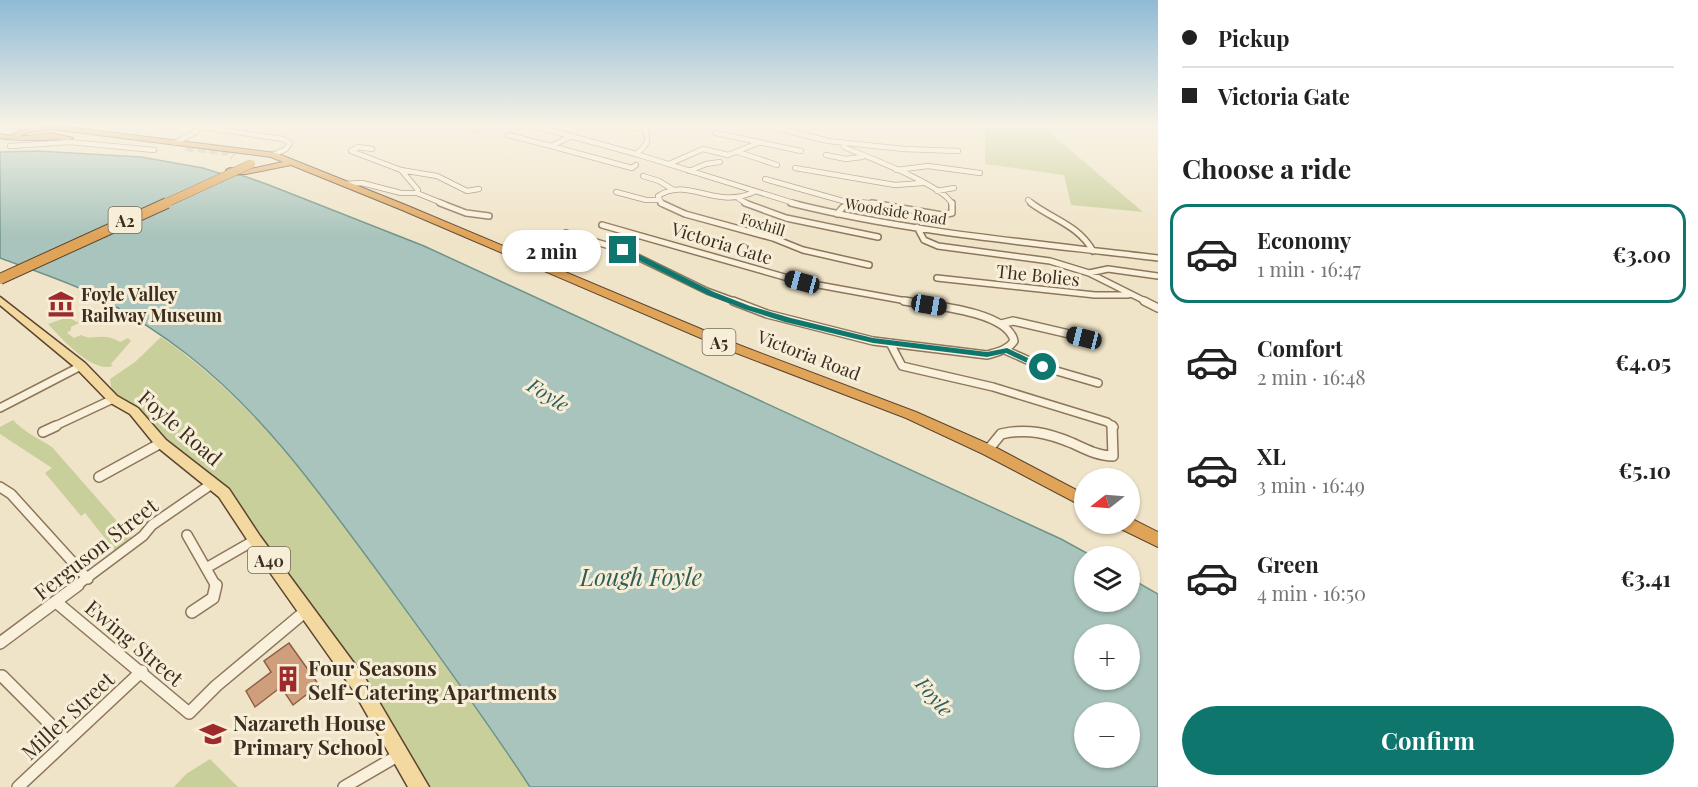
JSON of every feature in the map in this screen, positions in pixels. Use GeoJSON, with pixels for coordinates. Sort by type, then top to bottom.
{"type":"FeatureCollection","features":[{"type":"Feature","properties":{"kind":"highway"},"geometry":{"type":"LineString","coordinates":[[229,163],[225,168],[244,165],[266,168],[284,163]]}},
{"type":"Feature","properties":{"kind":"highway","name":"A2"},"geometry":{"type":"LineString","coordinates":[[232,163],[244,165]]}},
{"type":"Feature","properties":{"kind":"highway"},"geometry":{"type":"LineString","coordinates":[[240,163],[244,165]]}},
{"type":"Feature","properties":{"kind":"highway","name":"A2"},"geometry":{"type":"LineString","coordinates":[[1,279],[251,163]]}},
{"type":"Feature","properties":{"kind":"highway","name":"Victoria Road"},"geometry":{"type":"LineString","coordinates":[[288,163],[405,208],[735,348],[911,415],[988,450],[1074,496]]}},
{"type":"Feature","properties":{"kind":"highway"},"geometry":{"type":"LineString","coordinates":[[1140,531],[1158,540]]}},
{"type":"Feature","properties":{"kind":"main road","name":"Foyle Road"},"geometry":{"type":"LineString","coordinates":[[0,293],[3,302],[81,366],[113,399],[134,411],[161,443],[224,493],[255,540],[359,684],[419,787]]}},
{"type":"Feature","properties":{"kind":"street"},"geometry":{"type":"LineString","coordinates":[[382,163],[401,170],[437,176],[466,191],[479,189]]}},
{"type":"Feature","properties":{"kind":"street"},"geometry":{"type":"LineString","coordinates":[[613,163],[632,168],[636,165]]}},
{"type":"Feature","properties":{"kind":"street","name":"Woodside Road"},"geometry":{"type":"LineString","coordinates":[[665,163],[753,192],[837,214],[917,227],[1158,258]]}},
{"type":"Feature","properties":{"kind":"street"},"geometry":{"type":"LineString","coordinates":[[689,171],[715,163]]}},
{"type":"Feature","properties":{"kind":"street"},"geometry":{"type":"LineString","coordinates":[[771,163],[777,165]]}},
{"type":"Feature","properties":{"kind":"street"},"geometry":{"type":"LineString","coordinates":[[771,180],[850,203],[867,202],[926,213],[952,213],[951,199],[923,183],[877,163]]}},
{"type":"Feature","properties":{"kind":"street"},"geometry":{"type":"LineString","coordinates":[[896,170],[928,166],[965,169],[980,173]]}},
{"type":"Feature","properties":{"kind":"street"},"geometry":{"type":"LineString","coordinates":[[800,168],[895,185],[923,183]]}},
{"type":"Feature","properties":{"kind":"street"},"geometry":{"type":"LineString","coordinates":[[401,170],[418,190],[417,193]]}},
{"type":"Feature","properties":{"kind":"street","name":"Foxhill"},"geometry":{"type":"LineString","coordinates":[[643,176],[659,181],[672,189],[695,191],[727,200],[739,199],[753,192]]}},
{"type":"Feature","properties":{"kind":"street"},"geometry":{"type":"LineString","coordinates":[[344,184],[362,183],[401,193],[417,193],[466,213],[489,216]]}},
{"type":"Feature","properties":{"kind":"street"},"geometry":{"type":"LineString","coordinates":[[659,200],[658,196],[661,193],[672,189]]}},
{"type":"Feature","properties":{"kind":"street"},"geometry":{"type":"LineString","coordinates":[[937,191],[951,189]]}},
{"type":"Feature","properties":{"kind":"street","name":"Foxhill"},"geometry":{"type":"LineString","coordinates":[[616,192],[646,200],[659,200],[669,208],[773,238],[804,250],[864,265]]}},
{"type":"Feature","properties":{"kind":"street","name":"Foxhill"},"geometry":{"type":"LineString","coordinates":[[739,199],[747,205],[799,220],[870,233],[878,237]]}},
{"type":"Feature","properties":{"kind":"street"},"geometry":{"type":"LineString","coordinates":[[1028,201],[1038,209],[1078,229],[1093,250]]}},
{"type":"Feature","properties":{"kind":"street"},"geometry":{"type":"LineString","coordinates":[[837,214],[841,208],[850,203]]}},
{"type":"Feature","properties":{"kind":"street","name":"Victoria Gate"},"geometry":{"type":"LineString","coordinates":[[602,225],[802,282],[981,315],[1001,324],[1012,321],[1095,340]]}},
{"type":"Feature","properties":{"kind":"street","name":"The Bolies"},"geometry":{"type":"LineString","coordinates":[[917,227],[919,236],[938,246],[1050,261],[1089,273],[1128,295],[1158,308]]}},
{"type":"Feature","properties":{"kind":"street"},"geometry":{"type":"LineString","coordinates":[[566,233],[623,250],[747,308],[852,337],[987,355],[1007,351],[1012,346],[1014,340],[1011,334],[1001,324]]}},
{"type":"Feature","properties":{"kind":"street","name":"The Bolies"},"geometry":{"type":"LineString","coordinates":[[1089,273],[1108,269],[1153,274]]}},
{"type":"Feature","properties":{"kind":"street","name":"The Bolies"},"geometry":{"type":"LineString","coordinates":[[936,278],[946,282],[1046,288],[1104,297],[1128,295]]}},
{"type":"Feature","properties":{"kind":"street"},"geometry":{"type":"LineString","coordinates":[[1084,329],[1084,338]]}},
{"type":"Feature","properties":{"kind":"street"},"geometry":{"type":"LineString","coordinates":[[891,343],[902,366],[993,387],[1107,422],[1114,427],[1113,456],[1098,455],[1064,440],[1025,429],[1000,434],[988,450]]}},
{"type":"Feature","properties":{"kind":"street"},"geometry":{"type":"LineString","coordinates":[[1007,351],[1043,367],[1098,383]]}},
{"type":"Feature","properties":{"kind":"street"},"geometry":{"type":"LineString","coordinates":[[0,408],[81,366]]}},
{"type":"Feature","properties":{"kind":"street"},"geometry":{"type":"LineString","coordinates":[[1087,369],[1087,379]]}},
{"type":"Feature","properties":{"kind":"street"},"geometry":{"type":"LineString","coordinates":[[43,432],[113,399]]}},
{"type":"Feature","properties":{"kind":"street"},"geometry":{"type":"LineString","coordinates":[[99,477],[161,443]]}},
{"type":"Feature","properties":{"kind":"street","name":"Ferguson Street"},"geometry":{"type":"LineString","coordinates":[[0,643],[88,579],[143,536],[152,525],[213,483]]}},
{"type":"Feature","properties":{"kind":"street"},"geometry":{"type":"LineString","coordinates":[[0,487],[11,494],[88,579]]}},
{"type":"Feature","properties":{"kind":"street"},"geometry":{"type":"LineString","coordinates":[[187,535],[216,584],[213,598],[192,612]]}},
{"type":"Feature","properties":{"kind":"street"},"geometry":{"type":"LineString","coordinates":[[208,567],[255,540]]}},
{"type":"Feature","properties":{"kind":"street","name":"Ewing Street"},"geometry":{"type":"LineString","coordinates":[[56,602],[142,671],[189,713],[216,686],[307,610]]}},
{"type":"Feature","properties":{"kind":"street","name":"Miller Street"},"geometry":{"type":"LineString","coordinates":[[18,787],[142,671]]}},
{"type":"Feature","properties":{"kind":"street"},"geometry":{"type":"LineString","coordinates":[[2,676],[66,741]]}},
{"type":"Feature","properties":{"kind":"street"},"geometry":{"type":"LineString","coordinates":[[345,787],[399,755]]}},
{"type":"Feature","properties":{"kind":"green space"},"geometry":{"type":"Polygon","coordinates":[[[1085,163],[1143,212],[1071,205],[1064,175],[985,164],[1085,163]]]}},
{"type":"Feature","properties":{"kind":"green space"},"geometry":{"type":"Polygon","coordinates":[[[103,311],[71,327],[67,333],[74,338],[81,335],[90,338],[108,337],[120,342],[128,338],[131,341],[111,364],[113,366],[96,365],[87,360],[48,324],[68,317],[77,322],[103,311]]]}},
{"type":"Feature","properties":{"kind":"green space"},"geometry":{"type":"Polygon","coordinates":[[[161,337],[226,389],[282,448],[358,546],[530,787],[419,787],[224,493],[134,411],[113,399],[110,379],[135,362],[161,337]]]}},
{"type":"Feature","properties":{"kind":"green space"},"geometry":{"type":"Polygon","coordinates":[[[13,420],[52,447],[131,537],[115,551],[85,513],[81,516],[45,473],[52,468],[0,434],[0,427],[13,420]]]}},
{"type":"Feature","properties":{"kind":"green space"},"geometry":{"type":"Polygon","coordinates":[[[210,759],[238,787],[174,787],[186,774],[210,759]]]}},
{"type":"Feature","properties":{"kind":"water","name":"Lough Foyle"},"geometry":{"type":"Polygon","coordinates":[[[0,163],[173,163],[203,168],[228,176],[241,175],[424,246],[1061,539],[1074,546],[1074,612],[1140,612],[1140,584],[1158,594],[1158,787],[530,787],[381,576],[268,431],[243,404],[188,355],[120,309],[73,285],[0,258],[0,163]]]}},
{"type":"Feature","properties":{"kind":"building","name":"Four Seasons Self-Catering Apartments"},"geometry":{"type":"Polygon","coordinates":[[[289,643],[319,685],[293,705],[281,687],[255,707],[246,691],[271,672],[264,661],[289,643]]]}},
{"type":"Feature","properties":{"kind":"place","name":"Foyle Valley Railway Museum"},"geometry":{"type":"Point","coordinates":[61,304]}},
{"type":"Feature","properties":{"kind":"place","name":"Four Seasons Self-Catering Apartments"},"geometry":{"type":"Point","coordinates":[288,679]}},
{"type":"Feature","properties":{"kind":"place","name":"Nazareth House Primary School"},"geometry":{"type":"Point","coordinates":[213,734]}},
{"type":"Feature","properties":{"kind":"route"},"geometry":{"type":"LineString","coordinates":[[623,250],[711,293],[747,308],[788,320],[852,337],[873,340],[987,355],[1007,351],[1043,367]]}},
{"type":"Feature","properties":{"kind":"water label","name":"Foyle"},"geometry":{"type":"Point","coordinates":[549,394]}},
{"type":"Feature","properties":{"kind":"water label","name":"Foyle"},"geometry":{"type":"Point","coordinates":[935,696]}}]}
